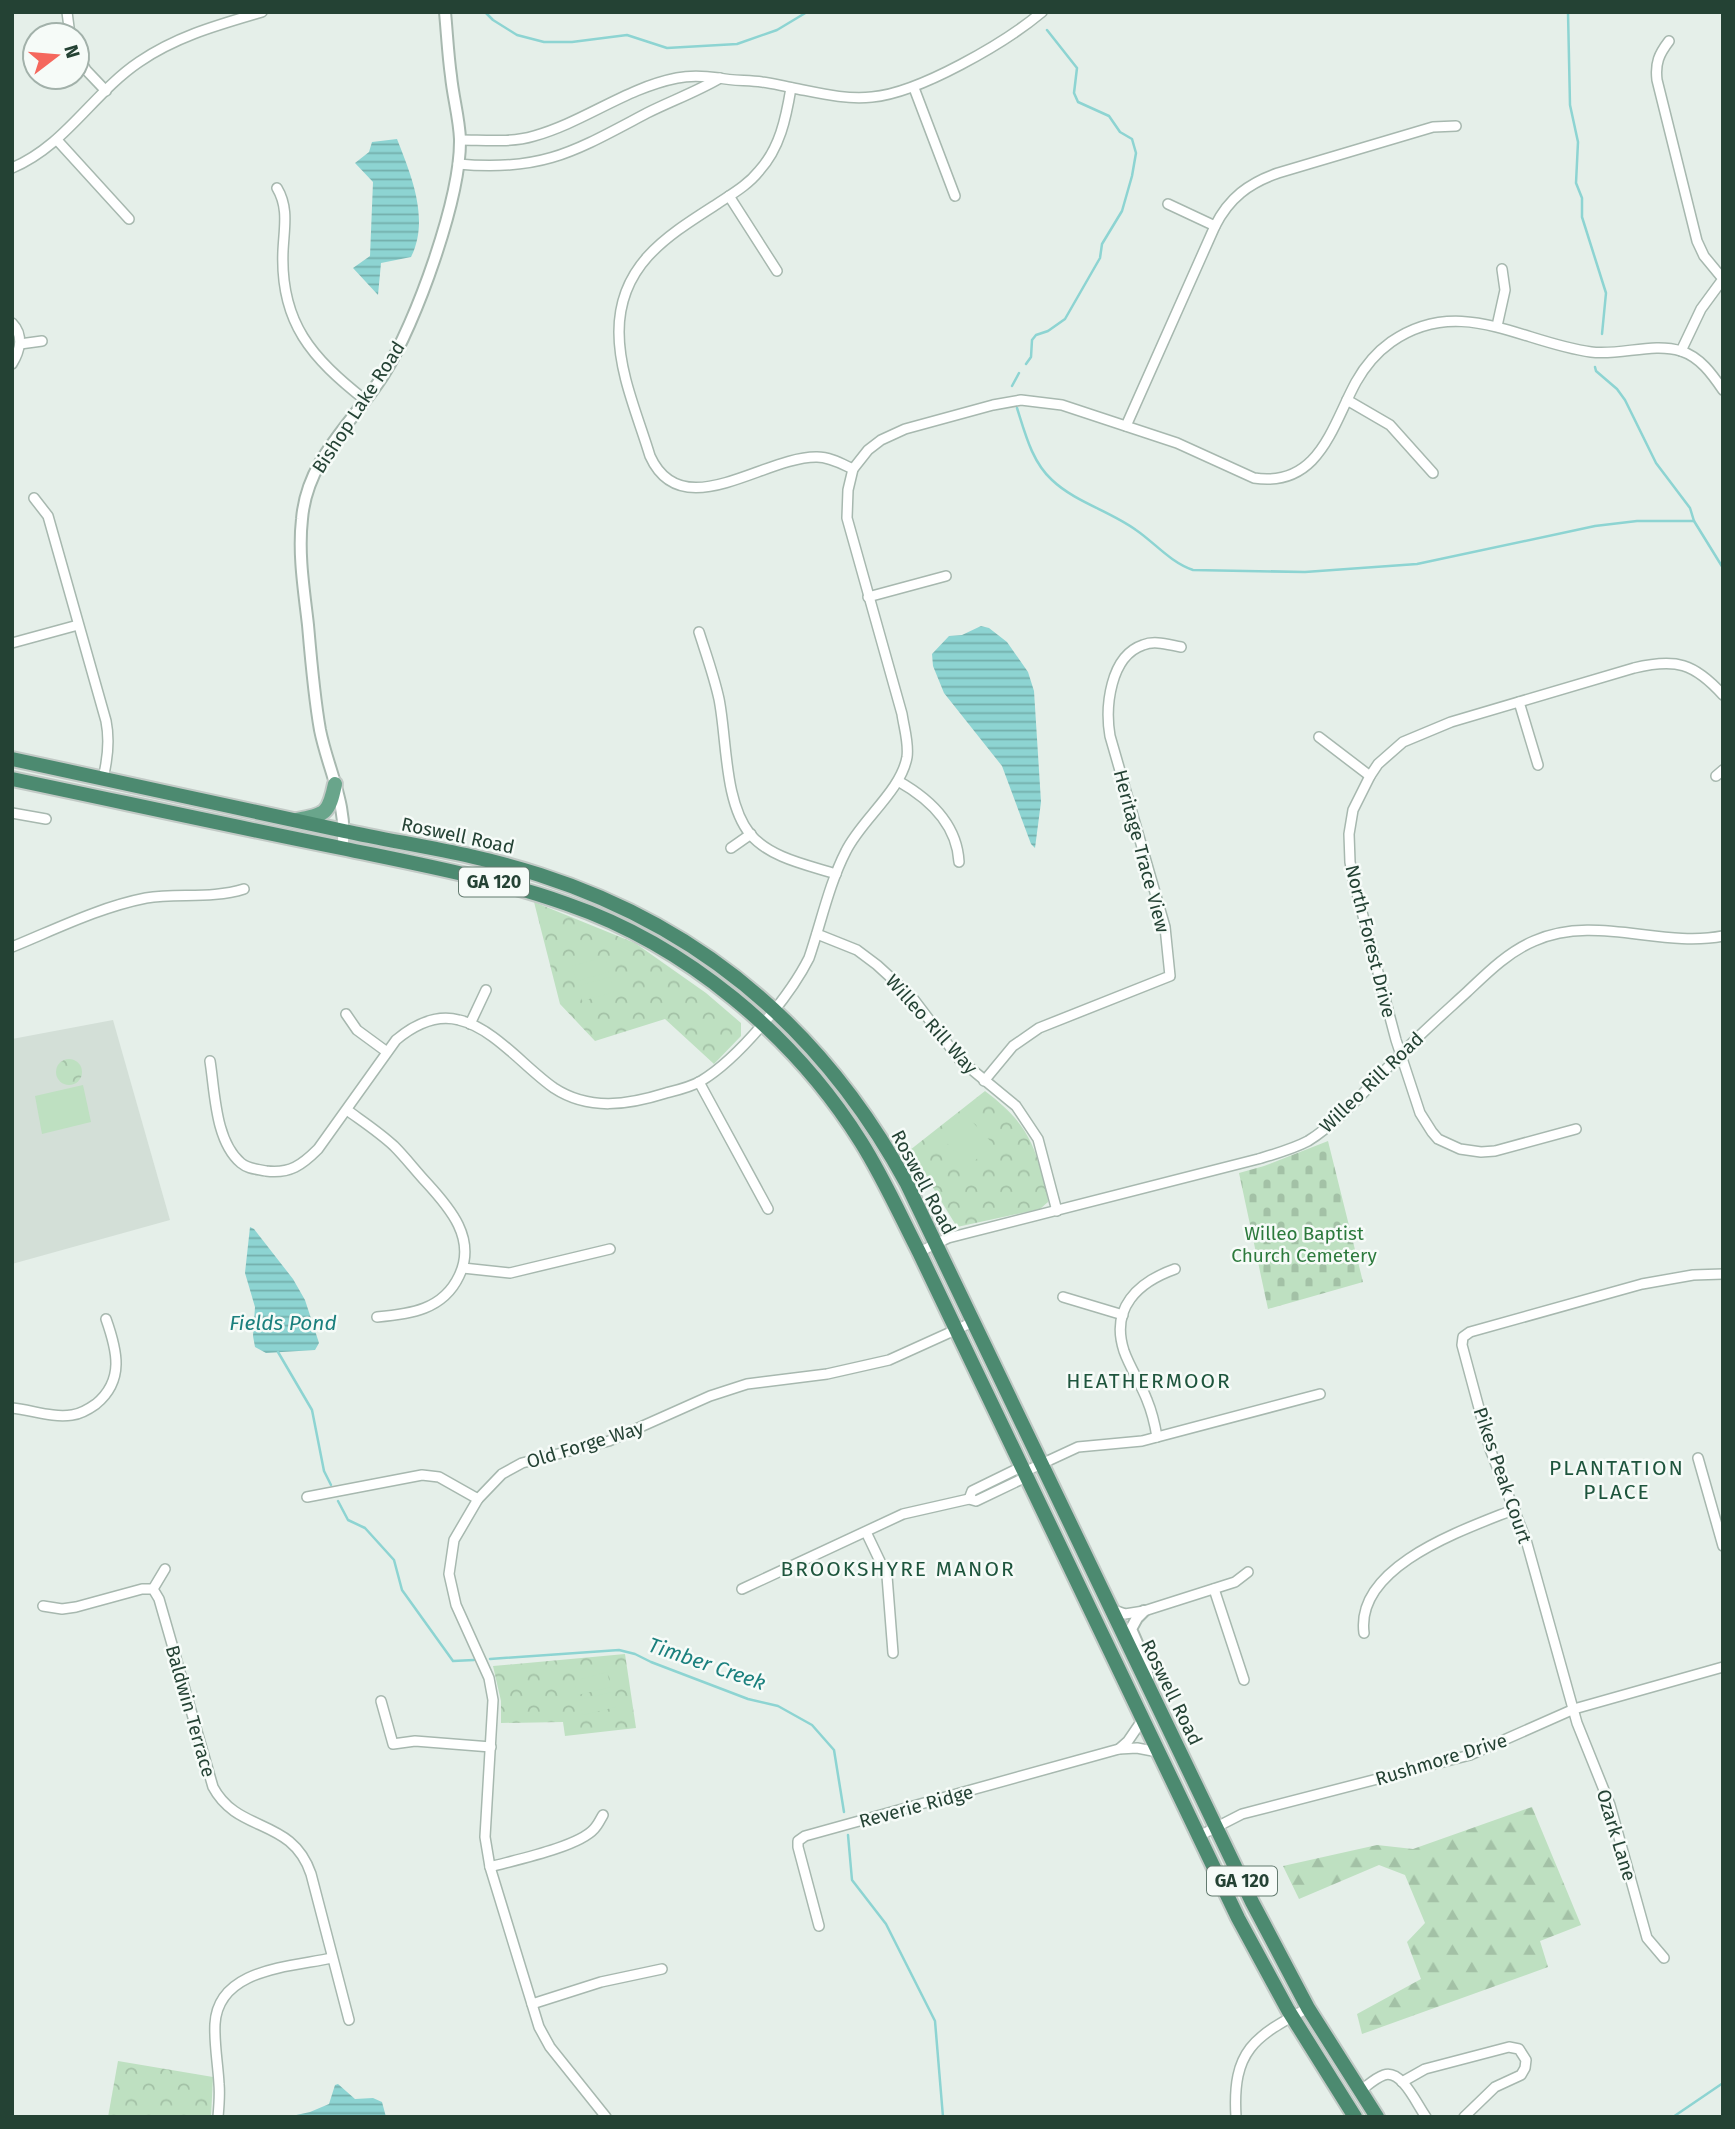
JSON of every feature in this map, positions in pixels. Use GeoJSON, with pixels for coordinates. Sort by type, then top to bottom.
{"type":"FeatureCollection","features":[{"type":"Feature","properties":{"kind":"highway","name":"Roswell Road"},"geometry":{"type":"LineString","coordinates":[[12,759],[516,867],[589,892],[680,937],[774,1009],[821,1056],[866,1114],[901,1173],[1271,1940],[1308,2008],[1377,2117]]}},
{"type":"Feature","properties":{"kind":"highway","name":"Roswell Road"},"geometry":{"type":"LineString","coordinates":[[12,779],[482,879],[527,891],[599,916],[659,947],[714,984],[761,1023],[808,1071],[860,1140],[919,1252],[1238,1918],[1292,2017],[1354,2117]]}},
{"type":"Feature","properties":{"kind":"main road"},"geometry":{"type":"LineString","coordinates":[[297,820],[321,815],[328,809],[335,784]]}},
{"type":"Feature","properties":{"kind":"street"},"geometry":{"type":"LineString","coordinates":[[12,168],[38,156],[137,63],[180,37],[262,12]]}},
{"type":"Feature","properties":{"kind":"street","name":"Bishop Lake Road"},"geometry":{"type":"LineString","coordinates":[[342,849],[345,831],[343,814],[321,730],[316,699],[303,580],[302,518],[307,490],[318,463],[385,372],[409,326],[455,186],[460,140],[445,12]]}},
{"type":"Feature","properties":{"kind":"street"},"geometry":{"type":"LineString","coordinates":[[460,140],[506,140],[532,136],[650,86],[693,76],[707,75],[762,82],[834,95],[868,98],[892,94],[914,88],[998,42],[1042,12]]}},
{"type":"Feature","properties":{"kind":"street"},"geometry":{"type":"LineString","coordinates":[[1669,41],[1661,51],[1656,65],[1657,80],[1697,241],[1704,256],[1723,279],[1701,309],[1681,351]]}},
{"type":"Feature","properties":{"kind":"street"},"geometry":{"type":"LineString","coordinates":[[91,74],[106,91]]}},
{"type":"Feature","properties":{"kind":"street"},"geometry":{"type":"LineString","coordinates":[[458,163],[500,166],[553,159],[594,142],[720,78]]}},
{"type":"Feature","properties":{"kind":"street"},"geometry":{"type":"LineString","coordinates":[[791,88],[780,135],[758,173],[662,241],[642,262],[625,298],[619,329],[621,358],[650,456],[655,467],[671,483],[693,489],[807,458],[825,458],[853,469]]}},
{"type":"Feature","properties":{"kind":"street"},"geometry":{"type":"LineString","coordinates":[[914,88],[955,196]]}},
{"type":"Feature","properties":{"kind":"street"},"geometry":{"type":"LineString","coordinates":[[1126,426],[1215,226],[1241,191],[1263,178],[1433,127],[1456,126]]}},
{"type":"Feature","properties":{"kind":"street"},"geometry":{"type":"LineString","coordinates":[[57,140],[130,219]]}},
{"type":"Feature","properties":{"kind":"street"},"geometry":{"type":"LineString","coordinates":[[277,188],[284,198],[286,210],[283,278],[293,321],[315,356],[365,400]]}},
{"type":"Feature","properties":{"kind":"street"},"geometry":{"type":"LineString","coordinates":[[729,196],[777,271]]}},
{"type":"Feature","properties":{"kind":"street"},"geometry":{"type":"LineString","coordinates":[[1168,204],[1215,226]]}},
{"type":"Feature","properties":{"kind":"street"},"geometry":{"type":"LineString","coordinates":[[1497,326],[1505,290],[1502,269]]}},
{"type":"Feature","properties":{"kind":"street"},"geometry":{"type":"LineString","coordinates":[[210,1061],[225,1138],[236,1157],[251,1168],[282,1172],[302,1165],[318,1149],[387,1052],[406,1031],[430,1020],[459,1020],[470,1024],[484,1032],[554,1088],[582,1100],[608,1105],[636,1102],[699,1082],[731,1057],[774,1009],[802,971],[836,874],[853,839],[898,781],[907,754],[905,729],[847,518],[848,490],[853,469],[874,445],[897,432],[1008,402],[1032,400],[1062,405],[1185,446],[1243,474],[1272,478],[1293,473],[1314,459],[1327,441],[1357,380],[1388,344],[1407,333],[1446,321],[1497,326],[1590,352],[1610,354],[1660,349],[1681,351],[1707,368],[1723,390]]}},
{"type":"Feature","properties":{"kind":"street"},"geometry":{"type":"LineString","coordinates":[[12,323],[17,328],[20,344],[13,363]]}},
{"type":"Feature","properties":{"kind":"street"},"geometry":{"type":"LineString","coordinates":[[20,344],[43,341]]}},
{"type":"Feature","properties":{"kind":"street"},"geometry":{"type":"LineString","coordinates":[[1347,400],[1390,425],[1433,473]]}},
{"type":"Feature","properties":{"kind":"street"},"geometry":{"type":"LineString","coordinates":[[34,498],[48,516],[109,737],[103,778]]}},
{"type":"Feature","properties":{"kind":"street"},"geometry":{"type":"LineString","coordinates":[[869,597],[946,576]]}},
{"type":"Feature","properties":{"kind":"street"},"geometry":{"type":"LineString","coordinates":[[12,643],[78,625]]}},
{"type":"Feature","properties":{"kind":"street"},"geometry":{"type":"LineString","coordinates":[[699,632],[718,697],[733,794],[741,820],[763,845],[783,856],[836,874]]}},
{"type":"Feature","properties":{"kind":"street","name":"Heritage Trace View"},"geometry":{"type":"LineString","coordinates":[[984,1081],[1013,1046],[1038,1028],[1170,976],[1165,928],[1110,736],[1107,711],[1113,679],[1130,653],[1141,645],[1153,642],[1181,647]]}},
{"type":"Feature","properties":{"kind":"street","name":"North Forest Drive"},"geometry":{"type":"LineString","coordinates":[[1576,1129],[1495,1151],[1468,1151],[1438,1139],[1425,1122],[1401,1054],[1350,862],[1349,834],[1353,810],[1370,776],[1389,752],[1415,735],[1451,722],[1634,668],[1662,663],[1674,663],[1695,669],[1723,695]]}},
{"type":"Feature","properties":{"kind":"street"},"geometry":{"type":"LineString","coordinates":[[1519,702],[1538,765]]}},
{"type":"Feature","properties":{"kind":"street"},"geometry":{"type":"LineString","coordinates":[[1318,737],[1370,776]]}},
{"type":"Feature","properties":{"kind":"street"},"geometry":{"type":"LineString","coordinates":[[898,781],[923,796],[936,808],[954,836],[959,862]]}},
{"type":"Feature","properties":{"kind":"street"},"geometry":{"type":"LineString","coordinates":[[12,813],[46,819]]}},
{"type":"Feature","properties":{"kind":"street"},"geometry":{"type":"LineString","coordinates":[[731,848],[751,834]]}},
{"type":"Feature","properties":{"kind":"street"},"geometry":{"type":"LineString","coordinates":[[12,947],[126,903],[161,896],[220,894],[244,889]]}},
{"type":"Feature","properties":{"kind":"street","name":"Willeo Rill Road"},"geometry":{"type":"LineString","coordinates":[[919,1252],[948,1238],[1258,1159],[1297,1146],[1320,1132],[1500,963],[1546,936],[1584,930],[1691,939],[1723,936]]}},
{"type":"Feature","properties":{"kind":"street","name":"Willeo Rill Way"},"geometry":{"type":"LineString","coordinates":[[817,934],[857,950],[886,972],[912,997],[959,1059],[1016,1106],[1034,1131],[1046,1163],[1057,1211]]}},
{"type":"Feature","properties":{"kind":"street"},"geometry":{"type":"LineString","coordinates":[[470,1024],[486,990]]}},
{"type":"Feature","properties":{"kind":"street"},"geometry":{"type":"LineString","coordinates":[[346,1014],[357,1030],[387,1052]]}},
{"type":"Feature","properties":{"kind":"street"},"geometry":{"type":"LineString","coordinates":[[699,1082],[768,1209]]}},
{"type":"Feature","properties":{"kind":"street"},"geometry":{"type":"LineString","coordinates":[[347,1110],[395,1147],[455,1216],[464,1246],[463,1268],[456,1283],[440,1300],[420,1311],[377,1317]]}},
{"type":"Feature","properties":{"kind":"street"},"geometry":{"type":"LineString","coordinates":[[463,1268],[510,1273],[610,1249]]}},
{"type":"Feature","properties":{"kind":"street"},"geometry":{"type":"LineString","coordinates":[[1157,1437],[1148,1401],[1124,1349],[1121,1331],[1123,1315],[1139,1287],[1151,1277],[1175,1269]]}},
{"type":"Feature","properties":{"kind":"street","name":"Pikes Peak Court"},"geometry":{"type":"LineString","coordinates":[[1574,1709],[1526,1540],[1490,1450],[1464,1353],[1463,1337],[1471,1332],[1642,1284],[1693,1275],[1723,1274]]}},
{"type":"Feature","properties":{"kind":"street"},"geometry":{"type":"LineString","coordinates":[[1063,1297],[1123,1315]]}},
{"type":"Feature","properties":{"kind":"street"},"geometry":{"type":"LineString","coordinates":[[12,1408],[53,1416],[73,1415],[90,1409],[105,1396],[114,1381],[117,1367],[116,1348],[106,1319]]}},
{"type":"Feature","properties":{"kind":"street","name":"Old Forge Way"},"geometry":{"type":"LineString","coordinates":[[606,2117],[550,2048],[539,2027],[490,1867],[485,1837],[493,1700],[489,1678],[456,1605],[449,1574],[454,1540],[478,1499],[502,1474],[522,1463],[610,1441],[710,1396],[747,1384],[867,1366],[910,1352],[973,1322]]}},
{"type":"Feature","properties":{"kind":"street"},"geometry":{"type":"LineString","coordinates":[[742,1589],[910,1512],[969,1499],[976,1501],[1022,1479],[1024,1472],[1041,1463],[1088,1445],[1129,1443],[1157,1437],[1321,1394]]}},
{"type":"Feature","properties":{"kind":"street"},"geometry":{"type":"LineString","coordinates":[[1698,1458],[1723,1546]]}},
{"type":"Feature","properties":{"kind":"street"},"geometry":{"type":"LineString","coordinates":[[307,1497],[422,1475],[439,1477],[478,1499]]}},
{"type":"Feature","properties":{"kind":"street"},"geometry":{"type":"LineString","coordinates":[[1364,1633],[1365,1609],[1379,1587],[1403,1562],[1432,1544],[1515,1509]]}},
{"type":"Feature","properties":{"kind":"street"},"geometry":{"type":"LineString","coordinates":[[866,1532],[887,1576],[893,1653]]}},
{"type":"Feature","properties":{"kind":"street"},"geometry":{"type":"LineString","coordinates":[[43,1606],[62,1609],[142,1589],[153,1589],[165,1569]]}},
{"type":"Feature","properties":{"kind":"street"},"geometry":{"type":"LineString","coordinates":[[1111,1609],[1125,1614],[1144,1611],[1235,1582],[1248,1572]]}},
{"type":"Feature","properties":{"kind":"street","name":"Baldwin Terrace"},"geometry":{"type":"LineString","coordinates":[[153,1589],[159,1599],[213,1787],[219,1799],[231,1811],[283,1836],[295,1844],[303,1855],[311,1874],[349,2020]]}},
{"type":"Feature","properties":{"kind":"street"},"geometry":{"type":"LineString","coordinates":[[1214,1589],[1244,1680]]}},
{"type":"Feature","properties":{"kind":"street"},"geometry":{"type":"LineString","coordinates":[[1144,1611],[1131,1629],[1144,1659],[1152,1694]]}},
{"type":"Feature","properties":{"kind":"street","name":"Rushmore Drive"},"geometry":{"type":"LineString","coordinates":[[1199,1836],[1242,1814],[1470,1755],[1574,1709],[1723,1667]]}},
{"type":"Feature","properties":{"kind":"street"},"geometry":{"type":"LineString","coordinates":[[381,1701],[393,1744],[415,1741],[491,1747]]}},
{"type":"Feature","properties":{"kind":"street","name":"Ozark Lane"},"geometry":{"type":"LineString","coordinates":[[1574,1709],[1610,1805],[1647,1938],[1664,1958]]}},
{"type":"Feature","properties":{"kind":"street"},"geometry":{"type":"LineString","coordinates":[[1119,1749],[1143,1719]]}},
{"type":"Feature","properties":{"kind":"street"},"geometry":{"type":"LineString","coordinates":[[1119,1749],[1142,1748],[1158,1752]]}},
{"type":"Feature","properties":{"kind":"street","name":"Reverie Ridge"},"geometry":{"type":"LineString","coordinates":[[819,1926],[798,1840],[1119,1749]]}},
{"type":"Feature","properties":{"kind":"street"},"geometry":{"type":"LineString","coordinates":[[490,1867],[580,1838],[593,1831],[603,1815]]}},
{"type":"Feature","properties":{"kind":"street"},"geometry":{"type":"LineString","coordinates":[[218,2117],[220,2088],[215,2025],[220,2000],[244,1979],[332,1958]]}},
{"type":"Feature","properties":{"kind":"street"},"geometry":{"type":"LineString","coordinates":[[532,2004],[601,1982],[662,1969]]}},
{"type":"Feature","properties":{"kind":"street"},"geometry":{"type":"LineString","coordinates":[[1236,2117],[1237,2080],[1247,2053],[1262,2034],[1308,2008]]}},
{"type":"Feature","properties":{"kind":"street"},"geometry":{"type":"LineString","coordinates":[[1402,2082],[1425,2069],[1510,2047],[1519,2049],[1526,2060],[1524,2072],[1495,2087],[1464,2117]]}},
{"type":"Feature","properties":{"kind":"street"},"geometry":{"type":"LineString","coordinates":[[1360,2091],[1387,2074],[1393,2076],[1402,2082],[1426,2117]]}},
{"type":"Feature","properties":{"kind":"shaded area"},"geometry":{"type":"Polygon","coordinates":[[[113,1020],[170,1220],[12,1264],[12,1039],[113,1020]]]}},
{"type":"Feature","properties":{"kind":"green space"},"geometry":{"type":"Polygon","coordinates":[[[534,902],[635,943],[706,993],[741,1023],[741,1036],[714,1064],[665,1019],[595,1041],[560,1004],[534,902]]]}},
{"type":"Feature","properties":{"kind":"green space"},"geometry":{"type":"Polygon","coordinates":[[[605,957],[609,972],[577,981],[572,966],[605,957]]]}},
{"type":"Feature","properties":{"kind":"green space"},"geometry":{"type":"Polygon","coordinates":[[[610,977],[614,992],[582,1001],[578,986],[610,977]]]}},
{"type":"Feature","properties":{"kind":"green space"},"geometry":{"type":"Polygon","coordinates":[[[69,1059],[78,1063],[82,1072],[78,1081],[69,1085],[60,1081],[56,1072],[60,1063],[69,1059]]]}},
{"type":"Feature","properties":{"kind":"green space"},"geometry":{"type":"Polygon","coordinates":[[[83,1085],[91,1122],[42,1134],[35,1096],[83,1085]]]}},
{"type":"Feature","properties":{"kind":"green space"},"geometry":{"type":"Polygon","coordinates":[[[985,1091],[1015,1118],[1028,1137],[1038,1161],[1048,1202],[1040,1209],[957,1227],[910,1150],[985,1091]]]}},
{"type":"Feature","properties":{"kind":"green space"},"geometry":{"type":"Polygon","coordinates":[[[968,1117],[979,1129],[954,1151],[943,1139],[968,1117]]]}},
{"type":"Feature","properties":{"kind":"green space"},"geometry":{"type":"Polygon","coordinates":[[[982,1132],[993,1144],[968,1167],[957,1154],[982,1132]]]}},
{"type":"Feature","properties":{"kind":"green space","name":"Willeo Baptist Church Cemetery"},"geometry":{"type":"Polygon","coordinates":[[[1328,1141],[1363,1282],[1268,1309],[1239,1173],[1328,1141]]]}},
{"type":"Feature","properties":{"kind":"green space"},"geometry":{"type":"Polygon","coordinates":[[[625,1654],[636,1728],[565,1736],[563,1722],[501,1723],[501,1701],[493,1666],[625,1654]]]}},
{"type":"Feature","properties":{"kind":"green space"},"geometry":{"type":"Polygon","coordinates":[[[607,1672],[611,1687],[578,1695],[574,1681],[607,1672]]]}},
{"type":"Feature","properties":{"kind":"green space"},"geometry":{"type":"Polygon","coordinates":[[[612,1692],[616,1707],[583,1715],[579,1700],[612,1692]]]}},
{"type":"Feature","properties":{"kind":"green space"},"geometry":{"type":"Polygon","coordinates":[[[1532,1807],[1581,1925],[1540,1941],[1548,1967],[1362,2034],[1357,2014],[1421,1979],[1407,1942],[1425,1923],[1405,1875],[1379,1865],[1299,1899],[1283,1866],[1377,1845],[1413,1849],[1532,1807]]]}},
{"type":"Feature","properties":{"kind":"green space"},"geometry":{"type":"Polygon","coordinates":[[[118,2061],[213,2077],[211,2117],[108,2117],[118,2061]]]}},
{"type":"Feature","properties":{"kind":"water"},"geometry":{"type":"Polygon","coordinates":[[[397,139],[413,182],[419,228],[411,257],[381,263],[378,295],[353,268],[370,256],[373,182],[355,163],[369,152],[372,142],[397,139]]]}},
{"type":"Feature","properties":{"kind":"water"},"geometry":{"type":"Polygon","coordinates":[[[981,626],[989,628],[1007,642],[1028,672],[1034,691],[1041,802],[1035,848],[1031,844],[1002,766],[944,693],[933,666],[932,654],[949,636],[962,635],[981,626]]]}},
{"type":"Feature","properties":{"kind":"water","name":"Fields Pond"},"geometry":{"type":"Polygon","coordinates":[[[250,1227],[293,1279],[305,1300],[319,1343],[315,1350],[266,1353],[255,1347],[255,1307],[245,1273],[250,1227]]]}},
{"type":"Feature","properties":{"kind":"water"},"geometry":{"type":"Polygon","coordinates":[[[338,2084],[355,2099],[373,2098],[382,2102],[386,2117],[287,2117],[329,2104],[335,2085],[338,2084]]]}},
{"type":"Feature","properties":{"kind":"waterway"},"geometry":{"type":"LineString","coordinates":[[485,12],[517,35],[544,42],[572,42],[627,35],[667,48],[737,44],[777,30],[807,12]]}},
{"type":"Feature","properties":{"kind":"waterway"},"geometry":{"type":"LineString","coordinates":[[1568,12],[1570,105],[1578,142],[1576,183],[1582,198],[1582,217],[1606,293],[1602,334]]}},
{"type":"Feature","properties":{"kind":"waterway"},"geometry":{"type":"LineString","coordinates":[[1026,364],[1031,357],[1032,340],[1065,319],[1100,258],[1102,244],[1122,211],[1136,153],[1132,139],[1120,132],[1109,116],[1078,102],[1074,93],[1077,68],[1047,30]]}},
{"type":"Feature","properties":{"kind":"waterway"},"geometry":{"type":"LineString","coordinates":[[1595,367],[1625,400],[1656,463],[1690,508],[1694,521],[1723,568]]}},
{"type":"Feature","properties":{"kind":"waterway"},"geometry":{"type":"LineString","coordinates":[[1012,386],[1019,373]]}},
{"type":"Feature","properties":{"kind":"waterway"},"geometry":{"type":"LineString","coordinates":[[1017,408],[1034,456],[1052,480],[1071,494],[1126,523],[1170,557],[1193,570],[1305,572],[1417,564],[1595,526],[1637,521],[1694,521]]}},
{"type":"Feature","properties":{"kind":"waterway","name":"Timber Creek"},"geometry":{"type":"LineString","coordinates":[[278,1352],[312,1410],[324,1471],[331,1485]]}},
{"type":"Feature","properties":{"kind":"waterway","name":"Timber Creek"},"geometry":{"type":"LineString","coordinates":[[338,1501],[348,1520],[365,1528],[394,1560],[402,1590],[453,1661],[474,1660]]}},
{"type":"Feature","properties":{"kind":"waterway","name":"Timber Creek"},"geometry":{"type":"LineString","coordinates":[[490,1659],[619,1650],[748,1699],[778,1706],[812,1725],[834,1750],[844,1812]]}},
{"type":"Feature","properties":{"kind":"waterway","name":"Timber Creek"},"geometry":{"type":"LineString","coordinates":[[848,1835],[852,1880],[886,1924],[935,2021],[943,2117]]}},
{"type":"Feature","properties":{"kind":"waterway"},"geometry":{"type":"LineString","coordinates":[[1673,2117],[1723,2083]]}},
{"type":"Feature","properties":{"kind":"district","name":"HEATHERMOOR"},"geometry":{"type":"Point","coordinates":[1149,1381]}},
{"type":"Feature","properties":{"kind":"district","name":"PLANTATION PLACE"},"geometry":{"type":"Point","coordinates":[1617,1480]}},
{"type":"Feature","properties":{"kind":"district","name":"BROOKSHYRE MANOR"},"geometry":{"type":"Point","coordinates":[898,1569]}}]}
